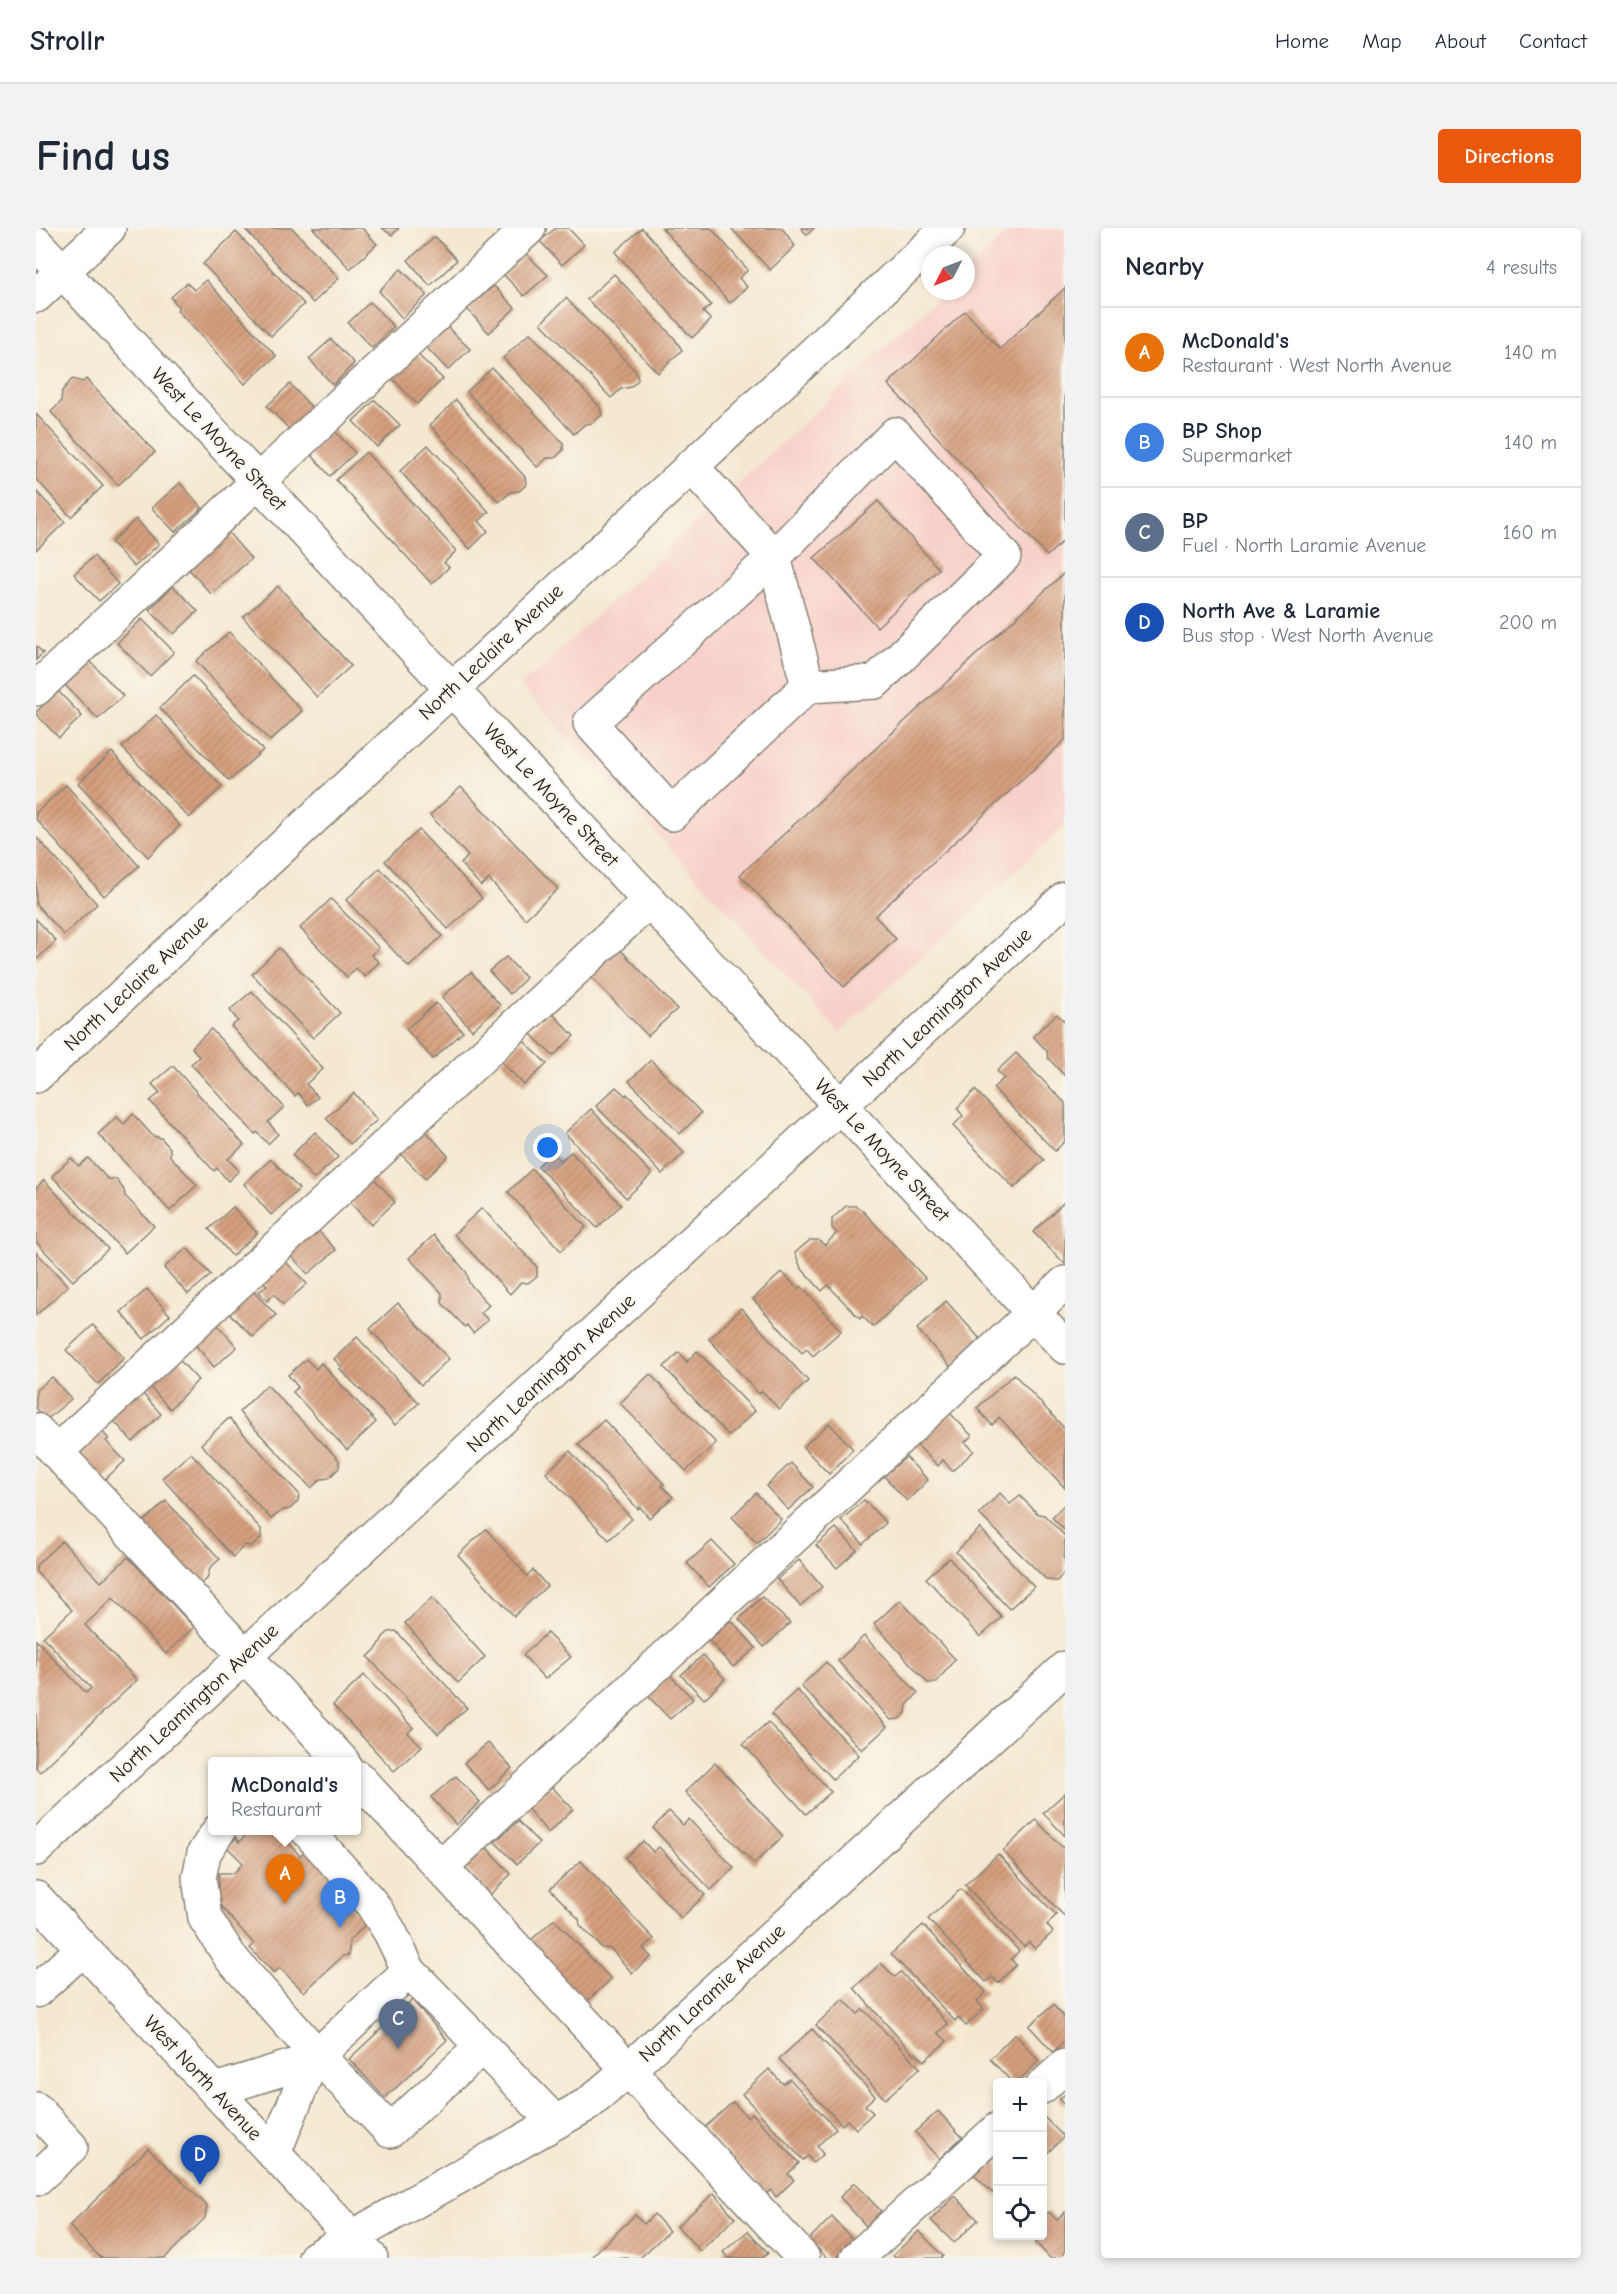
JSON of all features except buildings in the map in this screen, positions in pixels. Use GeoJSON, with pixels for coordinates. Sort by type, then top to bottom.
{"type":"FeatureCollection","features":[{"type":"Feature","properties":{"kind":"street"},"geometry":{"type":"LineString","coordinates":[[36,296],[109,228]]}},
{"type":"Feature","properties":{"kind":"street"},"geometry":{"type":"LineString","coordinates":[[36,689],[529,228]]}},
{"type":"Feature","properties":{"kind":"street","name":"North Leclaire Avenue"},"geometry":{"type":"LineString","coordinates":[[36,1076],[948,228]]}},
{"type":"Feature","properties":{"kind":"street","name":"West Le Moyne Street"},"geometry":{"type":"LineString","coordinates":[[36,243],[1065,1347]]}},
{"type":"Feature","properties":{"kind":"street"},"geometry":{"type":"LineString","coordinates":[[895,434],[1004,556],[875,682],[808,686],[672,814],[590,723],[774,556],[895,434]]}},
{"type":"Feature","properties":{"kind":"street"},"geometry":{"type":"LineString","coordinates":[[691,466],[774,556],[808,686]]}},
{"type":"Feature","properties":{"kind":"street","name":"North Leamington Avenue"},"geometry":{"type":"LineString","coordinates":[[36,1849],[1065,898]]}},
{"type":"Feature","properties":{"kind":"street"},"geometry":{"type":"LineString","coordinates":[[338,1757],[46,1441],[649,901]]}},
{"type":"Feature","properties":{"kind":"street"},"geometry":{"type":"LineString","coordinates":[[441,1867],[1065,1283]]}},
{"type":"Feature","properties":{"kind":"street","name":"North Laramie Avenue"},"geometry":{"type":"LineString","coordinates":[[315,2258],[361,2247],[588,2103],[628,2070],[1065,1668]]}},
{"type":"Feature","properties":{"kind":"street"},"geometry":{"type":"LineString","coordinates":[[361,1781],[803,2258]]}},
{"type":"Feature","properties":{"kind":"street"},"geometry":{"type":"LineString","coordinates":[[216,1835],[204,1853],[199,1878],[206,1918],[231,1958],[314,2058],[390,2131],[483,2047]]}},
{"type":"Feature","properties":{"kind":"street"},"geometry":{"type":"LineString","coordinates":[[311,1835],[372,1904],[390,1932],[408,1971],[555,2122]]}},
{"type":"Feature","properties":{"kind":"street","name":"West North Avenue"},"geometry":{"type":"LineString","coordinates":[[36,1898],[361,2247]]}},
{"type":"Feature","properties":{"kind":"street"},"geometry":{"type":"LineString","coordinates":[[36,1991],[82,1950]]}},
{"type":"Feature","properties":{"kind":"street"},"geometry":{"type":"LineString","coordinates":[[274,2153],[314,2058],[408,1971]]}},
{"type":"Feature","properties":{"kind":"street"},"geometry":{"type":"LineString","coordinates":[[215,2090],[314,2058]]}},
{"type":"Feature","properties":{"kind":"street"},"geometry":{"type":"LineString","coordinates":[[1047,2082],[1065,2066]]}},
{"type":"Feature","properties":{"kind":"street"},"geometry":{"type":"LineString","coordinates":[[36,2109],[71,2147],[36,2179]]}},
{"type":"Feature","properties":{"kind":"street"},"geometry":{"type":"LineString","coordinates":[[857,2258],[995,2132]]}},
{"type":"Feature","properties":{"kind":"shaded area"},"geometry":{"type":"Polygon","coordinates":[[[1013,228],[1065,228],[1065,826],[839,1033],[521,686],[935,300],[975,300],[975,264],[1013,228]]]}},
{"type":"Feature","properties":{"kind":"place","name":"McDonald's"},"geometry":{"type":"Point","coordinates":[285,1904]}},
{"type":"Feature","properties":{"kind":"place","name":"BP Shop"},"geometry":{"type":"Point","coordinates":[340,1928]}},
{"type":"Feature","properties":{"kind":"place","name":"BP"},"geometry":{"type":"Point","coordinates":[398,2049]}},
{"type":"Feature","properties":{"kind":"place","name":"North Ave & Laramie"},"geometry":{"type":"Point","coordinates":[200,2185]}}]}
